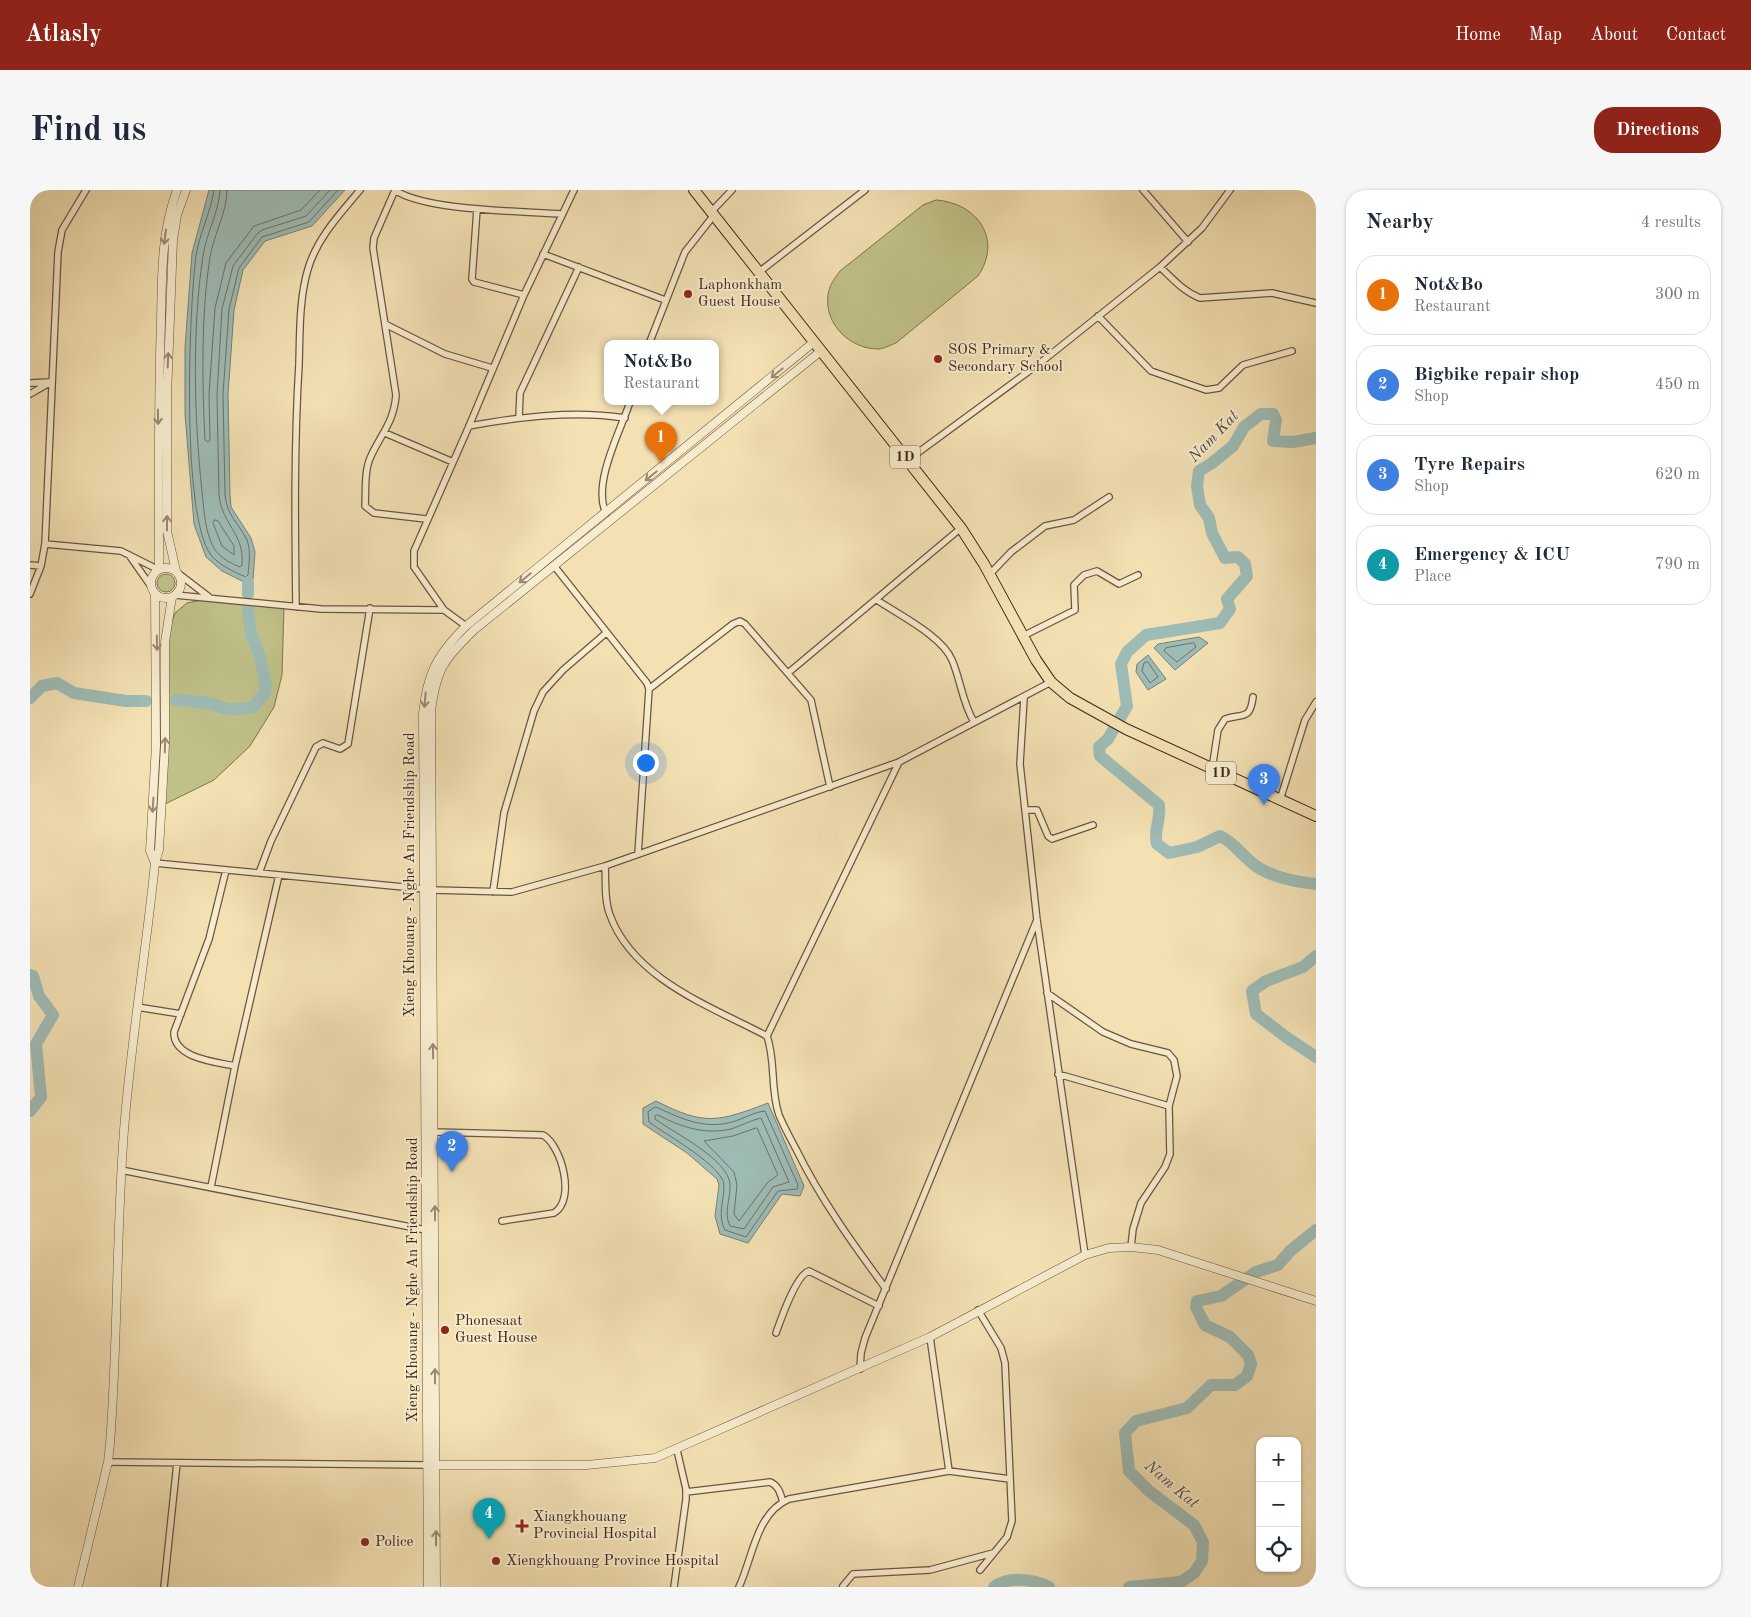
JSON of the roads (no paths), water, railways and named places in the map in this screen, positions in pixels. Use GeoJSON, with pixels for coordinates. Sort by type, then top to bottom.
{"type":"FeatureCollection","features":[{"type":"Feature","properties":{"kind":"highway","name":"1D"},"geometry":{"type":"LineString","coordinates":[[694,190],[961,528],[990,574],[1023,636],[1051,682],[1070,698],[1126,729],[1316,816]]}},
{"type":"Feature","properties":{"kind":"street"},"geometry":{"type":"LineString","coordinates":[[30,594],[41,566],[45,544],[58,252],[62,230],[86,190]]}},
{"type":"Feature","properties":{"kind":"street"},"geometry":{"type":"LineString","coordinates":[[158,569],[158,399],[162,268],[169,214],[177,190]]}},
{"type":"Feature","properties":{"kind":"street"},"geometry":{"type":"LineString","coordinates":[[78,1587],[108,1462],[121,1170],[137,1007],[155,863],[159,850],[163,805],[166,642],[174,596],[180,587],[167,531],[167,396],[173,240],[177,215],[186,190]]}},
{"type":"Feature","properties":{"kind":"street"},"geometry":{"type":"LineString","coordinates":[[296,607],[295,429],[303,292],[308,269],[317,246],[360,190]]}},
{"type":"Feature","properties":{"kind":"street"},"geometry":{"type":"LineString","coordinates":[[426,519],[374,513],[365,506],[370,457],[385,433],[396,395],[385,339],[385,324],[373,248],[374,238],[395,190],[406,198],[477,209],[562,214]]}},
{"type":"Feature","properties":{"kind":"street"},"geometry":{"type":"LineString","coordinates":[[466,626],[444,610],[414,567],[414,551],[426,519],[469,426],[524,295],[574,190]]}},
{"type":"Feature","properties":{"kind":"street"},"geometry":{"type":"LineString","coordinates":[[650,340],[685,252],[732,190]]}},
{"type":"Feature","properties":{"kind":"street"},"geometry":{"type":"LineString","coordinates":[[759,272],[866,190]]}},
{"type":"Feature","properties":{"kind":"street"},"geometry":{"type":"LineString","coordinates":[[1143,190],[1188,242]]}},
{"type":"Feature","properties":{"kind":"street"},"geometry":{"type":"LineString","coordinates":[[908,460],[1040,363],[1160,267],[1188,242],[1230,190]]}},
{"type":"Feature","properties":{"kind":"street"},"geometry":{"type":"LineString","coordinates":[[477,209],[472,279],[474,282],[524,295]]}},
{"type":"Feature","properties":{"kind":"street"},"geometry":{"type":"LineString","coordinates":[[543,254],[665,300]]}},
{"type":"Feature","properties":{"kind":"street"},"geometry":{"type":"LineString","coordinates":[[519,418],[520,393],[579,267]]}},
{"type":"Feature","properties":{"kind":"street"},"geometry":{"type":"LineString","coordinates":[[1160,267],[1186,291],[1200,298],[1272,293],[1316,303]]}},
{"type":"Feature","properties":{"kind":"street"},"geometry":{"type":"LineString","coordinates":[[1098,316],[1151,371],[1206,390],[1219,388],[1243,365],[1292,351]]}},
{"type":"Feature","properties":{"kind":"street"},"geometry":{"type":"LineString","coordinates":[[385,324],[445,354],[492,368]]}},
{"type":"Feature","properties":{"kind":"street","name":"Xieng Khouang - Nghe An Friendship Road"},"geometry":{"type":"LineString","coordinates":[[436,1587],[434,1132],[423,714],[426,690],[433,666],[444,647],[466,626],[814,342]]}},
{"type":"Feature","properties":{"kind":"street","name":"Xieng Khouang - Nghe An Friendship Road"},"geometry":{"type":"LineString","coordinates":[[428,1587],[426,1230],[428,889],[431,712],[434,689],[441,667],[451,653],[474,630],[821,351]]}},
{"type":"Feature","properties":{"kind":"street"},"geometry":{"type":"LineString","coordinates":[[30,383],[51,382]]}},
{"type":"Feature","properties":{"kind":"street"},"geometry":{"type":"LineString","coordinates":[[30,394],[51,382]]}},
{"type":"Feature","properties":{"kind":"street"},"geometry":{"type":"LineString","coordinates":[[606,513],[601,503],[604,476],[629,405]]}},
{"type":"Feature","properties":{"kind":"street"},"geometry":{"type":"LineString","coordinates":[[469,426],[519,418],[596,413],[625,418]]}},
{"type":"Feature","properties":{"kind":"street"},"geometry":{"type":"LineString","coordinates":[[385,433],[453,462]]}},
{"type":"Feature","properties":{"kind":"street"},"geometry":{"type":"LineString","coordinates":[[990,574],[1011,552],[1045,526],[1074,520],[1109,497]]}},
{"type":"Feature","properties":{"kind":"street"},"geometry":{"type":"LineString","coordinates":[[788,673],[961,528]]}},
{"type":"Feature","properties":{"kind":"street"},"geometry":{"type":"LineString","coordinates":[[45,544],[127,553],[158,569]]}},
{"type":"Feature","properties":{"kind":"street"},"geometry":{"type":"LineString","coordinates":[[127,553],[155,594],[156,745],[150,851],[155,863]]}},
{"type":"Feature","properties":{"kind":"street"},"geometry":{"type":"LineString","coordinates":[[549,559],[650,689],[638,854]]}},
{"type":"Feature","properties":{"kind":"street"},"geometry":{"type":"LineString","coordinates":[[30,565],[41,566]]}},
{"type":"Feature","properties":{"kind":"street"},"geometry":{"type":"LineString","coordinates":[[150,585],[152,576],[158,569],[168,567],[211,598]]}},
{"type":"Feature","properties":{"kind":"street"},"geometry":{"type":"LineString","coordinates":[[1023,636],[1075,610],[1074,585],[1084,575],[1097,571],[1119,584],[1138,575]]}},
{"type":"Feature","properties":{"kind":"street"},"geometry":{"type":"LineString","coordinates":[[155,594],[162,598],[174,596],[211,598],[296,607],[444,610]]}},
{"type":"Feature","properties":{"kind":"street"},"geometry":{"type":"LineString","coordinates":[[877,600],[943,644],[952,660],[965,707],[974,722]]}},
{"type":"Feature","properties":{"kind":"street"},"geometry":{"type":"LineString","coordinates":[[259,873],[271,840],[316,747],[323,744],[340,749],[348,744],[370,608]]}},
{"type":"Feature","properties":{"kind":"street"},"geometry":{"type":"LineString","coordinates":[[650,689],[733,624],[740,621],[745,624],[811,700],[830,787]]}},
{"type":"Feature","properties":{"kind":"street"},"geometry":{"type":"LineString","coordinates":[[493,892],[504,813],[534,711],[544,692],[563,670],[606,633]]}},
{"type":"Feature","properties":{"kind":"street"},"geometry":{"type":"LineString","coordinates":[[155,863],[428,889],[512,892],[605,866],[899,762],[1024,698],[1051,682]]}},
{"type":"Feature","properties":{"kind":"street"},"geometry":{"type":"LineString","coordinates":[[1212,769],[1218,730],[1225,719],[1244,716],[1251,710],[1253,697]]}},
{"type":"Feature","properties":{"kind":"street"},"geometry":{"type":"LineString","coordinates":[[1024,698],[1020,764],[1037,920],[1084,1255]]}},
{"type":"Feature","properties":{"kind":"street"},"geometry":{"type":"LineString","coordinates":[[1280,800],[1305,720],[1316,702]]}},
{"type":"Feature","properties":{"kind":"street"},"geometry":{"type":"LineString","coordinates":[[767,1036],[899,762]]}},
{"type":"Feature","properties":{"kind":"street"},"geometry":{"type":"LineString","coordinates":[[1026,810],[1037,810],[1048,836],[1052,839],[1093,825]]}},
{"type":"Feature","properties":{"kind":"street"},"geometry":{"type":"LineString","coordinates":[[605,866],[610,916],[625,945],[653,972],[691,996],[767,1036],[773,1052],[774,1093],[780,1116],[816,1188],[844,1232],[886,1290]]}},
{"type":"Feature","properties":{"kind":"street"},"geometry":{"type":"LineString","coordinates":[[226,870],[211,932],[174,1032],[176,1045],[190,1054],[235,1066]]}},
{"type":"Feature","properties":{"kind":"street"},"geometry":{"type":"LineString","coordinates":[[212,1187],[235,1066],[279,875]]}},
{"type":"Feature","properties":{"kind":"street"},"geometry":{"type":"LineString","coordinates":[[860,1368],[863,1345],[1037,920]]}},
{"type":"Feature","properties":{"kind":"street"},"geometry":{"type":"LineString","coordinates":[[1047,992],[1116,1039],[1172,1056],[1177,1076],[1169,1106],[1170,1154],[1165,1166],[1141,1203],[1132,1229],[1131,1247]]}},
{"type":"Feature","properties":{"kind":"street"},"geometry":{"type":"LineString","coordinates":[[137,1007],[181,1014]]}},
{"type":"Feature","properties":{"kind":"street"},"geometry":{"type":"LineString","coordinates":[[1058,1074],[1169,1106]]}},
{"type":"Feature","properties":{"kind":"street"},"geometry":{"type":"LineString","coordinates":[[434,1132],[543,1134],[550,1139],[557,1150],[562,1167],[565,1198],[561,1209],[554,1213],[502,1221]]}},
{"type":"Feature","properties":{"kind":"street"},"geometry":{"type":"LineString","coordinates":[[121,1170],[426,1230],[435,1230]]}},
{"type":"Feature","properties":{"kind":"street"},"geometry":{"type":"LineString","coordinates":[[108,1462],[588,1465],[636,1462],[655,1458],[677,1450],[930,1337],[1084,1255],[1109,1248],[1131,1247],[1158,1250],[1316,1301]]}},
{"type":"Feature","properties":{"kind":"street"},"geometry":{"type":"LineString","coordinates":[[776,1333],[804,1272],[808,1271],[879,1306]]}},
{"type":"Feature","properties":{"kind":"street"},"geometry":{"type":"LineString","coordinates":[[978,1310],[1001,1348],[1006,1363],[1012,1530],[980,1570]]}},
{"type":"Feature","properties":{"kind":"street"},"geometry":{"type":"LineString","coordinates":[[930,1337],[949,1471]]}},
{"type":"Feature","properties":{"kind":"street"},"geometry":{"type":"LineString","coordinates":[[674,1587],[686,1492],[677,1450]]}},
{"type":"Feature","properties":{"kind":"street"},"geometry":{"type":"LineString","coordinates":[[164,1587],[177,1463]]}},
{"type":"Feature","properties":{"kind":"street"},"geometry":{"type":"LineString","coordinates":[[739,1587],[762,1527],[769,1514],[783,1502],[949,1471],[1010,1479]]}},
{"type":"Feature","properties":{"kind":"street"},"geometry":{"type":"LineString","coordinates":[[686,1492],[770,1482],[779,1489],[783,1502]]}},
{"type":"Feature","properties":{"kind":"street"},"geometry":{"type":"LineString","coordinates":[[843,1586],[853,1574],[930,1570],[966,1562],[995,1552]]}},
{"type":"Feature","properties":{"kind":"water"},"geometry":{"type":"Polygon","coordinates":[[[209,190],[345,190],[312,226],[265,241],[243,270],[234,310],[228,395],[231,507],[251,538],[255,552],[253,580],[244,582],[222,571],[206,557],[194,524],[185,414],[185,348],[192,253],[209,190]]]}},
{"type":"Feature","properties":{"kind":"water"},"geometry":{"type":"Polygon","coordinates":[[[1199,637],[1208,643],[1175,670],[1154,648],[1158,644],[1199,637]]]}},
{"type":"Feature","properties":{"kind":"water"},"geometry":{"type":"Polygon","coordinates":[[[1148,655],[1166,679],[1148,690],[1136,672],[1137,664],[1148,655]]]}},
{"type":"Feature","properties":{"kind":"water"},"geometry":{"type":"Polygon","coordinates":[[[656,1101],[687,1115],[700,1118],[724,1117],[768,1103],[804,1186],[800,1196],[782,1194],[748,1243],[720,1234],[715,1216],[719,1185],[717,1179],[687,1153],[643,1124],[643,1108],[656,1101]]]}},
{"type":"Feature","properties":{"kind":"waterway","name":"Nam Kat"},"geometry":{"type":"LineString","coordinates":[[1316,438],[1293,442],[1273,441],[1276,420],[1273,414],[1261,414],[1244,427],[1233,446],[1199,471],[1197,486],[1200,505],[1209,518],[1212,533],[1225,558],[1238,557],[1245,564],[1247,576],[1227,599],[1230,609],[1220,623],[1146,635],[1127,652],[1121,664],[1127,706],[1108,739],[1099,747],[1100,756],[1159,805],[1157,844],[1169,853],[1197,847],[1220,836],[1230,842],[1262,870],[1285,878],[1316,884]]}},
{"type":"Feature","properties":{"kind":"waterway"},"geometry":{"type":"LineString","coordinates":[[248,582],[248,594]]}},
{"type":"Feature","properties":{"kind":"waterway"},"geometry":{"type":"LineString","coordinates":[[176,700],[208,703],[231,710],[253,707],[265,693],[266,686],[260,657],[251,634],[248,610]]}},
{"type":"Feature","properties":{"kind":"waterway"},"geometry":{"type":"LineString","coordinates":[[30,698],[42,686],[57,683],[74,693],[126,701],[146,701]]}},
{"type":"Feature","properties":{"kind":"waterway","name":"Nam Kat"},"geometry":{"type":"LineString","coordinates":[[1316,956],[1303,967],[1266,981],[1252,991],[1256,1014],[1316,1057]]}},
{"type":"Feature","properties":{"kind":"waterway"},"geometry":{"type":"LineString","coordinates":[[30,975],[33,976],[39,996],[53,1015],[36,1044],[41,1097],[30,1111]]}},
{"type":"Feature","properties":{"kind":"waterway","name":"Nam Kat"},"geometry":{"type":"LineString","coordinates":[[1129,1587],[1181,1582],[1194,1573],[1202,1561],[1203,1542],[1194,1525],[1149,1491],[1129,1471],[1125,1433],[1136,1421],[1187,1408],[1211,1385],[1235,1385],[1247,1376],[1251,1364],[1248,1355],[1230,1337],[1205,1325],[1196,1307],[1197,1301],[1221,1296],[1256,1272],[1278,1265],[1290,1251],[1316,1230]]}},
{"type":"Feature","properties":{"kind":"waterway","name":"Nam Kat"},"geometry":{"type":"LineString","coordinates":[[994,1587],[1006,1581],[1014,1580],[1036,1582],[1049,1587]]}},
{"type":"Feature","properties":{"kind":"place","name":"Laphonkham Guest House"},"geometry":{"type":"Point","coordinates":[688,294]}},
{"type":"Feature","properties":{"kind":"place","name":"SOS Primary & Secondary School"},"geometry":{"type":"Point","coordinates":[938,359]}},
{"type":"Feature","properties":{"kind":"place","name":"Not&Bo"},"geometry":{"type":"Point","coordinates":[661,463]}},
{"type":"Feature","properties":{"kind":"place","name":"Tyre Repairs"},"geometry":{"type":"Point","coordinates":[1264,805]}},
{"type":"Feature","properties":{"kind":"place","name":"Bigbike repair shop"},"geometry":{"type":"Point","coordinates":[452,1172]}},
{"type":"Feature","properties":{"kind":"place","name":"Phonesaat Guest House"},"geometry":{"type":"Point","coordinates":[445,1330]}},
{"type":"Feature","properties":{"kind":"place","name":"Xiangkhouang Provincial Hospital"},"geometry":{"type":"Point","coordinates":[522,1526]}},
{"type":"Feature","properties":{"kind":"place","name":"Emergency & ICU"},"geometry":{"type":"Point","coordinates":[489,1539]}},
{"type":"Feature","properties":{"kind":"place","name":"Police"},"geometry":{"type":"Point","coordinates":[365,1542]}},
{"type":"Feature","properties":{"kind":"place","name":"Xiengkhouang Province Hospital"},"geometry":{"type":"Point","coordinates":[496,1561]}}]}
